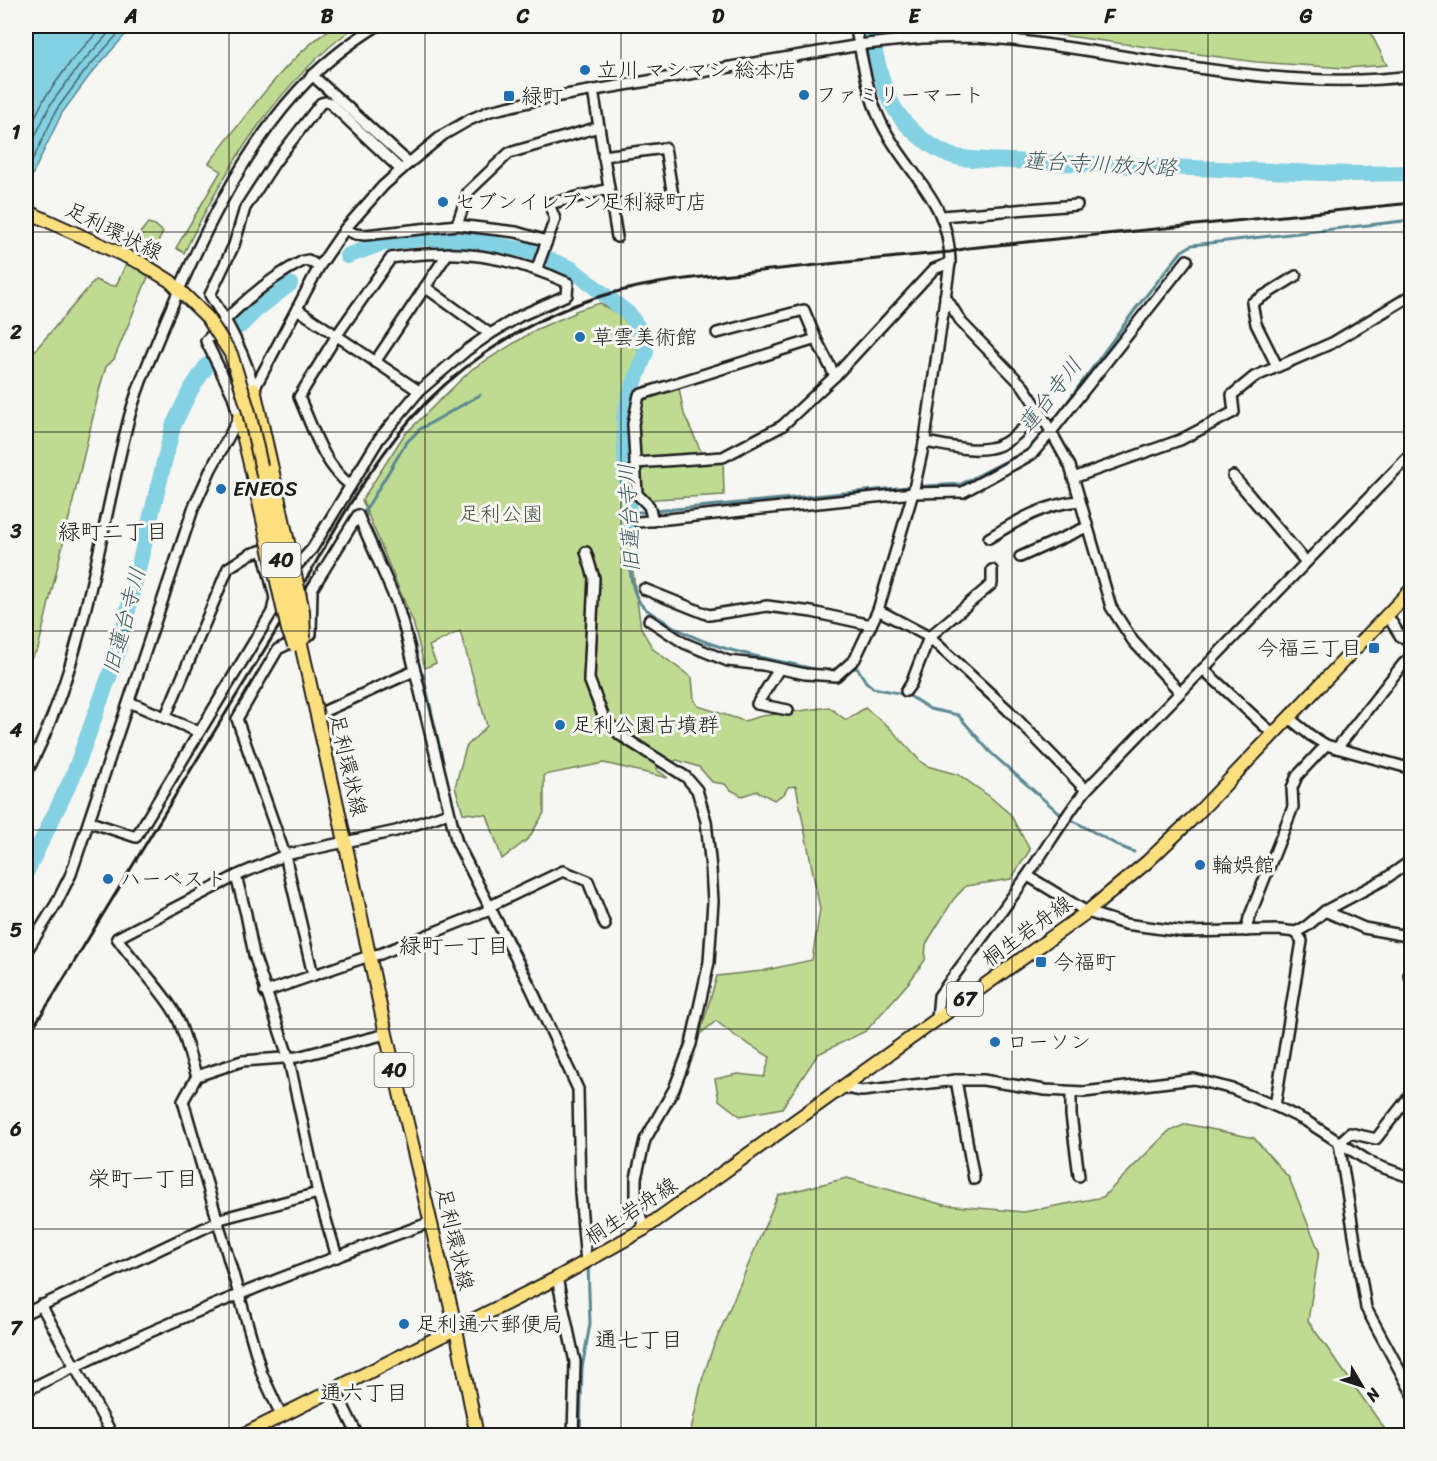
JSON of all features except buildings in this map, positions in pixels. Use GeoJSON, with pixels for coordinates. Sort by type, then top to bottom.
{"type":"FeatureCollection","features":[{"type":"Feature","properties":{"kind":"main road","name":"足利環状線"},"geometry":{"type":"LineString","coordinates":[[26,211],[120,252],[168,280],[207,317],[231,354],[245,396],[386,1034],[456,1329],[477,1436]]}},
{"type":"Feature","properties":{"kind":"main road"},"geometry":{"type":"LineString","coordinates":[[254,389],[303,611],[305,635],[303,656]]}},
{"type":"Feature","properties":{"kind":"main road"},"geometry":{"type":"LineString","coordinates":[[239,418],[288,630],[296,651],[303,656]]}},
{"type":"Feature","properties":{"kind":"main road","name":"桐生岩舟線"},"geometry":{"type":"LineString","coordinates":[[456,1329],[585,1263],[644,1228],[1087,912],[1170,841],[1412,589]]}},
{"type":"Feature","properties":{"kind":"main road","name":"67"},"geometry":{"type":"LineString","coordinates":[[242,1436],[456,1329]]}},
{"type":"Feature","properties":{"kind":"street"},"geometry":{"type":"LineString","coordinates":[[26,774],[64,683],[82,619],[131,411],[179,289],[247,159],[281,111],[312,75],[350,43],[377,26]]}},
{"type":"Feature","properties":{"kind":"street"},"geometry":{"type":"LineString","coordinates":[[649,620],[684,643],[728,661],[805,674],[836,676],[855,659],[878,610],[913,493],[924,442],[950,263],[949,242],[942,216],[884,129],[873,104],[863,45],[855,26]]}},
{"type":"Feature","properties":{"kind":"street"},"geometry":{"type":"LineString","coordinates":[[26,952],[64,890],[90,822],[194,509],[211,469],[320,267],[345,229],[383,186],[443,135],[490,111],[593,90],[889,41],[968,37],[1013,40],[1279,77],[1327,79],[1412,76]]}},
{"type":"Feature","properties":{"kind":"street"},"geometry":{"type":"LineString","coordinates":[[312,75],[409,163]]}},
{"type":"Feature","properties":{"kind":"street"},"geometry":{"type":"LineString","coordinates":[[593,90],[617,237]]}},
{"type":"Feature","properties":{"kind":"street"},"geometry":{"type":"LineString","coordinates":[[254,389],[248,365],[225,319],[210,296],[234,245],[241,215],[274,162],[321,103],[330,104],[401,170]]}},
{"type":"Feature","properties":{"kind":"street"},"geometry":{"type":"LineString","coordinates":[[457,225],[468,192],[509,153],[598,127]]}},
{"type":"Feature","properties":{"kind":"street"},"geometry":{"type":"LineString","coordinates":[[603,156],[665,148],[673,196],[611,205]]}},
{"type":"Feature","properties":{"kind":"street"},"geometry":{"type":"LineString","coordinates":[[538,265],[555,219],[549,204],[609,189]]}},
{"type":"Feature","properties":{"kind":"street"},"geometry":{"type":"LineString","coordinates":[[942,216],[1077,205]]}},
{"type":"Feature","properties":{"kind":"street"},"geometry":{"type":"LineString","coordinates":[[345,229],[355,234],[365,235],[457,225],[516,232],[547,244]]}},
{"type":"Feature","properties":{"kind":"street"},"geometry":{"type":"LineString","coordinates":[[90,822],[136,837],[272,612],[275,598],[292,569],[312,549],[379,439],[419,391],[467,350],[520,316],[567,295],[568,283],[538,265],[462,253],[420,253],[391,258],[336,335],[299,397],[329,464],[350,484]]}},
{"type":"Feature","properties":{"kind":"street"},"geometry":{"type":"LineString","coordinates":[[375,362],[448,253]]}},
{"type":"Feature","properties":{"kind":"street"},"geometry":{"type":"LineString","coordinates":[[239,418],[233,396],[206,341],[225,319],[265,285],[291,267],[308,260],[320,267]]}},
{"type":"Feature","properties":{"kind":"street"},"geometry":{"type":"LineString","coordinates":[[639,522],[913,493],[963,492],[1032,454],[1187,260]]}},
{"type":"Feature","properties":{"kind":"street"},"geometry":{"type":"LineString","coordinates":[[635,463],[723,456],[782,426],[835,376],[934,269],[950,263]]}},
{"type":"Feature","properties":{"kind":"street"},"geometry":{"type":"LineString","coordinates":[[1277,366],[1256,324],[1252,303],[1296,276]]}},
{"type":"Feature","properties":{"kind":"street"},"geometry":{"type":"LineString","coordinates":[[425,287],[490,334]]}},
{"type":"Feature","properties":{"kind":"street"},"geometry":{"type":"LineString","coordinates":[[1073,478],[1180,440],[1234,412],[1232,395],[1254,377],[1332,343],[1412,295]]}},
{"type":"Feature","properties":{"kind":"street"},"geometry":{"type":"LineString","coordinates":[[945,296],[962,324],[1023,386],[1040,412],[1070,466],[1111,607],[1133,641],[1180,692]]}},
{"type":"Feature","properties":{"kind":"street"},"geometry":{"type":"LineString","coordinates":[[297,309],[419,391]]}},
{"type":"Feature","properties":{"kind":"street"},"geometry":{"type":"LineString","coordinates":[[717,333],[804,310],[835,376]]}},
{"type":"Feature","properties":{"kind":"street"},"geometry":{"type":"LineString","coordinates":[[653,520],[649,506],[637,494],[633,424],[639,395],[816,339]]}},
{"type":"Feature","properties":{"kind":"street"},"geometry":{"type":"LineString","coordinates":[[924,442],[991,448],[1014,436],[1040,412]]}},
{"type":"Feature","properties":{"kind":"street"},"geometry":{"type":"LineString","coordinates":[[937,1020],[939,996],[1028,876],[1070,810],[1086,790],[1412,453]]}},
{"type":"Feature","properties":{"kind":"street"},"geometry":{"type":"LineString","coordinates":[[1233,477],[1306,562]]}},
{"type":"Feature","properties":{"kind":"street"},"geometry":{"type":"LineString","coordinates":[[989,538],[1036,511],[1079,501]]}},
{"type":"Feature","properties":{"kind":"street"},"geometry":{"type":"LineString","coordinates":[[313,975],[285,855],[237,718],[278,649],[310,634],[312,589],[358,515],[396,601],[406,634],[457,843],[492,906],[578,1089],[580,1192],[585,1263]]}},
{"type":"Feature","properties":{"kind":"street"},"geometry":{"type":"LineString","coordinates":[[1020,557],[1087,527]]}},
{"type":"Feature","properties":{"kind":"street"},"geometry":{"type":"LineString","coordinates":[[165,718],[228,568],[250,554],[263,550],[275,598]]}},
{"type":"Feature","properties":{"kind":"street"},"geometry":{"type":"LineString","coordinates":[[586,552],[594,578],[589,679],[604,718],[620,735],[686,777],[697,790],[706,821],[711,869],[713,902],[709,962],[691,1044],[674,1089],[645,1140],[636,1178],[637,1206],[644,1228]]}},
{"type":"Feature","properties":{"kind":"street"},"geometry":{"type":"LineString","coordinates":[[906,691],[911,684],[929,637],[992,584],[992,570]]}},
{"type":"Feature","properties":{"kind":"street"},"geometry":{"type":"LineString","coordinates":[[644,589],[709,615],[767,606],[812,612],[871,626]]}},
{"type":"Feature","properties":{"kind":"street"},"geometry":{"type":"LineString","coordinates":[[878,610],[929,637],[1007,709],[1086,790]]}},
{"type":"Feature","properties":{"kind":"street"},"geometry":{"type":"LineString","coordinates":[[1387,615],[1401,637],[1412,640]]}},
{"type":"Feature","properties":{"kind":"street"},"geometry":{"type":"LineString","coordinates":[[1337,748],[1403,664],[1412,656]]}},
{"type":"Feature","properties":{"kind":"street"},"geometry":{"type":"LineString","coordinates":[[779,669],[757,704],[788,710]]}},
{"type":"Feature","properties":{"kind":"street"},"geometry":{"type":"LineString","coordinates":[[1203,669],[1273,734]]}},
{"type":"Feature","properties":{"kind":"street"},"geometry":{"type":"LineString","coordinates":[[325,711],[414,671]]}},
{"type":"Feature","properties":{"kind":"street"},"geometry":{"type":"LineString","coordinates":[[129,702],[199,732]]}},
{"type":"Feature","properties":{"kind":"street"},"geometry":{"type":"LineString","coordinates":[[1289,718],[1326,745],[1412,769]]}},
{"type":"Feature","properties":{"kind":"street"},"geometry":{"type":"LineString","coordinates":[[1246,931],[1249,918],[1293,807],[1294,782],[1326,745]]}},
{"type":"Feature","properties":{"kind":"street"},"geometry":{"type":"LineString","coordinates":[[197,1076],[176,1015],[117,938],[236,876],[285,855],[396,831],[448,813]]}},
{"type":"Feature","properties":{"kind":"street"},"geometry":{"type":"LineString","coordinates":[[1028,876],[1087,912],[1125,924],[1185,932],[1278,930],[1296,932],[1325,911],[1386,879],[1412,860]]}},
{"type":"Feature","properties":{"kind":"street"},"geometry":{"type":"LineString","coordinates":[[265,992],[380,954],[492,906],[563,871],[588,881],[605,925]]}},
{"type":"Feature","properties":{"kind":"street"},"geometry":{"type":"LineString","coordinates":[[236,876],[254,955],[288,1056],[318,1193],[337,1257]]}},
{"type":"Feature","properties":{"kind":"street"},"geometry":{"type":"LineString","coordinates":[[1325,911],[1364,928],[1412,937]]}},
{"type":"Feature","properties":{"kind":"street"},"geometry":{"type":"LineString","coordinates":[[1275,1106],[1302,941],[1296,932]]}},
{"type":"Feature","properties":{"kind":"street"},"geometry":{"type":"LineString","coordinates":[[281,1415],[262,1374],[183,1101],[197,1076],[242,1061],[297,1057],[386,1034]]}},
{"type":"Feature","properties":{"kind":"street"},"geometry":{"type":"LineString","coordinates":[[842,1087],[862,1091],[956,1080],[983,1080],[1071,1092],[1121,1089],[1194,1079],[1233,1089],[1275,1106],[1306,1121],[1372,1164],[1412,1178]]}},
{"type":"Feature","properties":{"kind":"street"},"geometry":{"type":"LineString","coordinates":[[956,1080],[974,1179]]}},
{"type":"Feature","properties":{"kind":"street"},"geometry":{"type":"LineString","coordinates":[[1071,1092],[1071,1115],[1080,1176]]}},
{"type":"Feature","properties":{"kind":"street"},"geometry":{"type":"LineString","coordinates":[[1339,1143],[1350,1133],[1376,1139],[1412,1093]]}},
{"type":"Feature","properties":{"kind":"street"},"geometry":{"type":"LineString","coordinates":[[1339,1143],[1366,1308],[1412,1393]]}},
{"type":"Feature","properties":{"kind":"street"},"geometry":{"type":"LineString","coordinates":[[26,1313],[216,1221],[318,1193]]}},
{"type":"Feature","properties":{"kind":"street"},"geometry":{"type":"LineString","coordinates":[[26,1391],[74,1366],[239,1294],[431,1222]]}},
{"type":"Feature","properties":{"kind":"street"},"geometry":{"type":"LineString","coordinates":[[557,1278],[576,1362],[573,1436]]}},
{"type":"Feature","properties":{"kind":"street"},"geometry":{"type":"LineString","coordinates":[[41,1305],[113,1436]]}},
{"type":"Feature","properties":{"kind":"street"},"geometry":{"type":"LineString","coordinates":[[335,1389],[358,1436]]}},
{"type":"Feature","properties":{"kind":"green space"},"geometry":{"type":"Polygon","coordinates":[[[335,26],[356,26],[328,48],[278,100],[236,158],[184,253],[176,248],[221,171],[209,163],[283,71],[299,54],[335,26]]]}},
{"type":"Feature","properties":{"kind":"green space"},"geometry":{"type":"Polygon","coordinates":[[[995,26],[1367,26],[1387,65],[1345,68],[1256,62],[995,26]]]}},
{"type":"Feature","properties":{"kind":"green space"},"geometry":{"type":"Polygon","coordinates":[[[148,223],[155,225],[163,232],[154,249],[158,253],[114,359],[106,367],[38,649],[28,662],[26,670],[26,361],[95,280],[116,286],[140,233],[148,223]]]}},
{"type":"Feature","properties":{"kind":"green space","name":"足利公園"},"geometry":{"type":"Polygon","coordinates":[[[600,303],[621,316],[634,332],[639,356],[622,405],[678,383],[684,414],[704,458],[723,457],[724,495],[623,503],[641,628],[653,649],[692,678],[694,699],[698,706],[744,721],[762,716],[829,707],[846,720],[865,708],[888,726],[921,762],[927,766],[959,775],[1010,814],[1030,850],[1011,879],[966,886],[953,900],[926,944],[925,960],[910,981],[866,1031],[818,1054],[782,1108],[740,1116],[719,1100],[715,1079],[738,1074],[764,1077],[770,1057],[738,1038],[716,1021],[700,1034],[717,976],[762,971],[812,960],[820,909],[796,786],[788,787],[784,794],[774,800],[757,791],[742,796],[725,784],[712,782],[699,767],[677,760],[656,769],[668,778],[604,763],[544,775],[544,813],[529,838],[502,859],[487,815],[463,813],[455,787],[466,747],[487,726],[460,631],[429,646],[436,663],[425,668],[413,622],[362,500],[404,435],[472,369],[537,329],[575,313],[575,311],[600,303]]]}},
{"type":"Feature","properties":{"kind":"green space"},"geometry":{"type":"Polygon","coordinates":[[[1186,1124],[1254,1138],[1289,1178],[1319,1251],[1308,1321],[1389,1435],[690,1435],[702,1380],[712,1350],[778,1195],[847,1178],[944,1205],[1024,1212],[1103,1197],[1168,1132],[1186,1124]]]}},
{"type":"Feature","properties":{"kind":"water"},"geometry":{"type":"Polygon","coordinates":[[[26,26],[133,26],[90,75],[62,113],[26,188],[26,26]]]}},
{"type":"Feature","properties":{"kind":"waterway","name":"蓮台寺川放水路"},"geometry":{"type":"LineString","coordinates":[[869,26],[886,91],[901,119],[928,143],[953,156],[985,160],[1351,174],[1412,173]]}},
{"type":"Feature","properties":{"kind":"waterway","name":"蓮台寺川"},"geometry":{"type":"LineString","coordinates":[[654,511],[961,484],[1026,451],[1053,422],[1137,307],[1182,251],[1192,245],[1412,220]]}},
{"type":"Feature","properties":{"kind":"waterway","name":"旧蓮台寺川"},"geometry":{"type":"LineString","coordinates":[[347,256],[380,244],[424,238],[483,242],[528,251],[572,269],[630,315],[641,332],[646,352],[624,417],[626,485],[630,522]]}},
{"type":"Feature","properties":{"kind":"waterway","name":"旧蓮台寺川"},"geometry":{"type":"LineString","coordinates":[[240,326],[256,310],[290,284]]}},
{"type":"Feature","properties":{"kind":"waterway","name":"旧蓮台寺川"},"geometry":{"type":"LineString","coordinates":[[26,873],[73,776],[117,655],[173,426],[190,391],[207,365]]}},
{"type":"Feature","properties":{"kind":"waterway"},"geometry":{"type":"LineString","coordinates":[[366,516],[365,511],[406,443],[420,429],[480,395]]}},
{"type":"Feature","properties":{"kind":"waterway","name":"蓮台寺川"},"geometry":{"type":"LineString","coordinates":[[631,512],[647,512]]}},
{"type":"Feature","properties":{"kind":"waterway","name":"旧蓮台寺川"},"geometry":{"type":"LineString","coordinates":[[630,522],[631,574],[636,594],[644,608],[680,630],[720,647],[826,672],[840,667]]}},
{"type":"Feature","properties":{"kind":"waterway"},"geometry":{"type":"LineString","coordinates":[[371,529],[401,601],[416,649]]}},
{"type":"Feature","properties":{"kind":"waterway","name":"旧蓮台寺川"},"geometry":{"type":"LineString","coordinates":[[850,667],[858,669],[873,688],[908,695],[930,709],[958,715],[990,752],[1059,813],[1134,852]]}},
{"type":"Feature","properties":{"kind":"waterway"},"geometry":{"type":"LineString","coordinates":[[423,674],[457,824]]}},
{"type":"Feature","properties":{"kind":"waterway"},"geometry":{"type":"LineString","coordinates":[[459,833],[529,970],[579,1081]]}},
{"type":"Feature","properties":{"kind":"waterway"},"geometry":{"type":"LineString","coordinates":[[580,1436],[582,1368],[590,1324],[588,1264]]}},
{"type":"Feature","properties":{"kind":"railway"},"geometry":{"type":"LineString","coordinates":[[26,1038],[283,620],[369,474],[410,420],[445,384],[507,339],[552,315],[597,297],[666,282],[950,252],[968,248],[1412,203]]}},
{"type":"Feature","properties":{"kind":"place","name":"立川 マシマシ 総本店"},"geometry":{"type":"Point","coordinates":[585,70]}},
{"type":"Feature","properties":{"kind":"place","name":"ファミリーマート"},"geometry":{"type":"Point","coordinates":[804,95]}},
{"type":"Feature","properties":{"kind":"place","name":"緑町"},"geometry":{"type":"Point","coordinates":[509,96]}},
{"type":"Feature","properties":{"kind":"place","name":"セブンイレブン足利緑町店"},"geometry":{"type":"Point","coordinates":[443,202]}},
{"type":"Feature","properties":{"kind":"place","name":"草雲美術館"},"geometry":{"type":"Point","coordinates":[580,337]}},
{"type":"Feature","properties":{"kind":"place","name":"ENEOS"},"geometry":{"type":"Point","coordinates":[221,489]}},
{"type":"Feature","properties":{"kind":"place","name":"今福三丁目"},"geometry":{"type":"Point","coordinates":[1374,648]}},
{"type":"Feature","properties":{"kind":"place","name":"足利公園古墳群"},"geometry":{"type":"Point","coordinates":[560,725]}},
{"type":"Feature","properties":{"kind":"place","name":"輪娯館"},"geometry":{"type":"Point","coordinates":[1200,865]}},
{"type":"Feature","properties":{"kind":"place","name":"ハーベスト"},"geometry":{"type":"Point","coordinates":[108,879]}},
{"type":"Feature","properties":{"kind":"place","name":"今福町"},"geometry":{"type":"Point","coordinates":[1041,962]}},
{"type":"Feature","properties":{"kind":"place","name":"ローソン"},"geometry":{"type":"Point","coordinates":[995,1042]}},
{"type":"Feature","properties":{"kind":"place","name":"足利通六郵便局"},"geometry":{"type":"Point","coordinates":[404,1324]}},
{"type":"Feature","properties":{"kind":"district","name":"緑町二丁目"},"geometry":{"type":"Point","coordinates":[113,531]}},
{"type":"Feature","properties":{"kind":"district","name":"緑町一丁目"},"geometry":{"type":"Point","coordinates":[454,945]}},
{"type":"Feature","properties":{"kind":"district","name":"栄町一丁目"},"geometry":{"type":"Point","coordinates":[143,1178]}},
{"type":"Feature","properties":{"kind":"district","name":"通七丁目"},"geometry":{"type":"Point","coordinates":[639,1339]}},
{"type":"Feature","properties":{"kind":"district","name":"通六丁目"},"geometry":{"type":"Point","coordinates":[364,1392]}}]}
